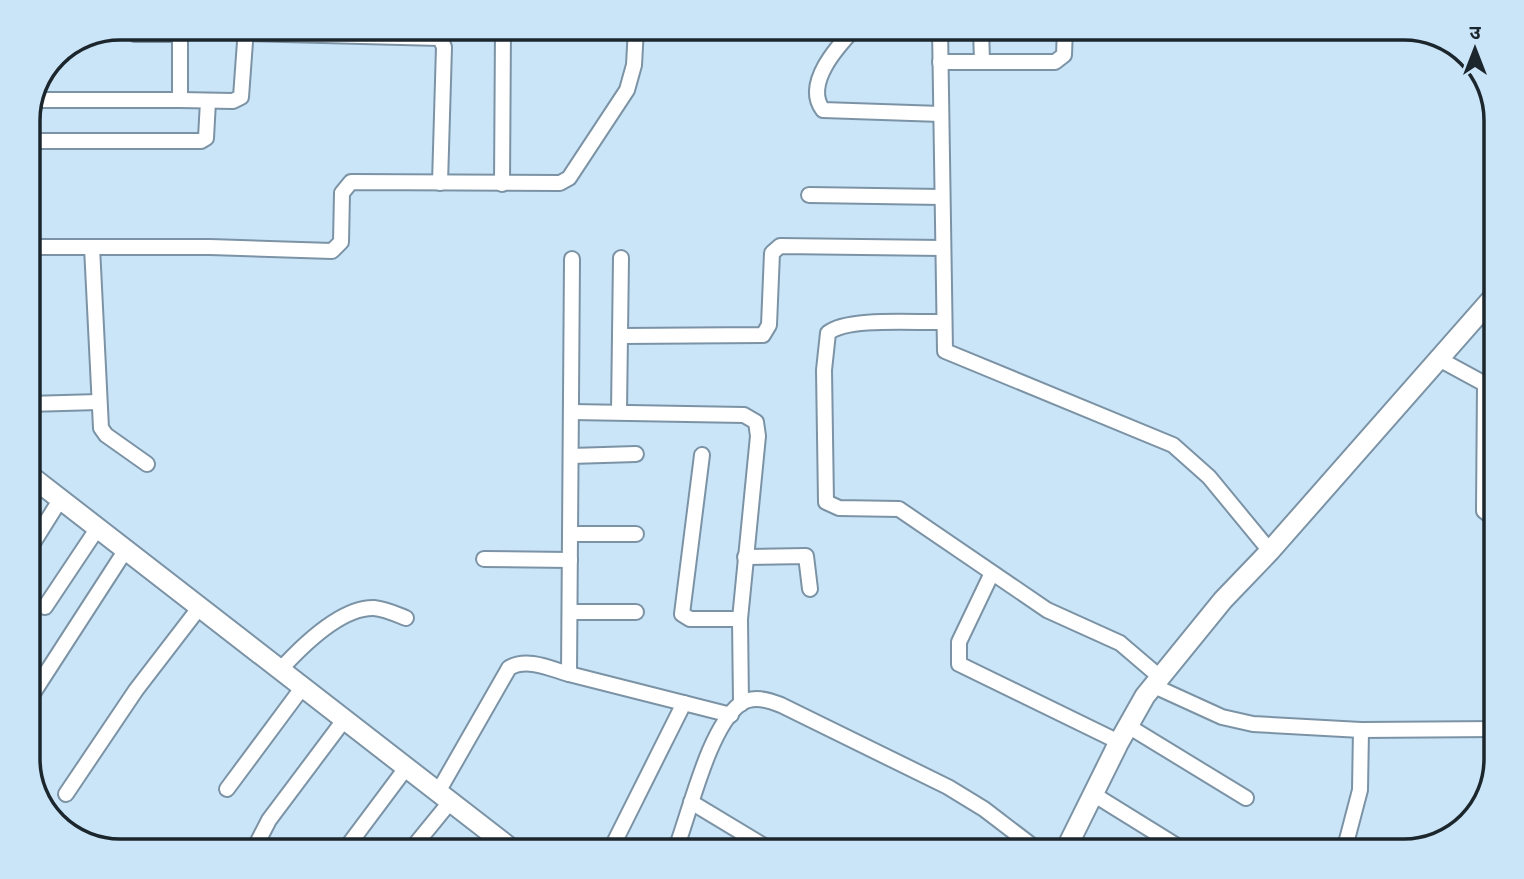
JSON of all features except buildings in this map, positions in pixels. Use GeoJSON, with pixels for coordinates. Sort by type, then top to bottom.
{"type":"FeatureCollection","features":[{"type":"Feature","properties":{"kind":"street"},"geometry":{"type":"LineString","coordinates":[[180,40],[180,100]]}},
{"type":"Feature","properties":{"kind":"street"},"geometry":{"type":"LineString","coordinates":[[43,100],[233,101],[241,97],[245,40]]}},
{"type":"Feature","properties":{"kind":"street"},"geometry":{"type":"LineString","coordinates":[[440,183],[444,47],[441,40]]}},
{"type":"Feature","properties":{"kind":"street"},"geometry":{"type":"LineString","coordinates":[[502,184],[503,40]]}},
{"type":"Feature","properties":{"kind":"street"},"geometry":{"type":"LineString","coordinates":[[40,247],[210,247],[332,251],[341,242],[342,193],[346,184],[561,183],[569,178],[627,90],[634,65],[635,40]]}},
{"type":"Feature","properties":{"kind":"street"},"geometry":{"type":"LineString","coordinates":[[845,40],[829,59],[820,79],[818,96],[823,110],[941,114]]}},
{"type":"Feature","properties":{"kind":"street"},"geometry":{"type":"LineString","coordinates":[[940,40],[943,347],[950,356],[1173,445],[1209,477],[1270,551]]}},
{"type":"Feature","properties":{"kind":"street"},"geometry":{"type":"LineString","coordinates":[[981,40],[982,62]]}},
{"type":"Feature","properties":{"kind":"street"},"geometry":{"type":"LineString","coordinates":[[940,62],[1055,62],[1064,55],[1065,40]]}},
{"type":"Feature","properties":{"kind":"street"},"geometry":{"type":"LineString","coordinates":[[40,141],[201,141],[206,138],[208,100]]}},
{"type":"Feature","properties":{"kind":"street"},"geometry":{"type":"LineString","coordinates":[[809,195],[942,197]]}},
{"type":"Feature","properties":{"kind":"street"},"geometry":{"type":"LineString","coordinates":[[621,336],[763,335],[769,325],[772,253],[780,246],[943,248]]}},
{"type":"Feature","properties":{"kind":"street"},"geometry":{"type":"LineString","coordinates":[[92,247],[102,428],[106,435],[147,464]]}},
{"type":"Feature","properties":{"kind":"street"},"geometry":{"type":"LineString","coordinates":[[620,411],[621,258]]}},
{"type":"Feature","properties":{"kind":"street"},"geometry":{"type":"LineString","coordinates":[[569,674],[572,259]]}},
{"type":"Feature","properties":{"kind":"street"},"geometry":{"type":"LineString","coordinates":[[1071,839],[1123,734],[1157,682],[1223,600],[1270,551],[1484,308]]}},
{"type":"Feature","properties":{"kind":"street"},"geometry":{"type":"LineString","coordinates":[[943,322],[854,325],[834,328],[828,333],[824,370],[824,499],[834,508],[899,509],[991,575],[1046,610],[1120,643],[1157,682],[1209,712],[1240,722],[1361,730],[1484,729]]}},
{"type":"Feature","properties":{"kind":"street"},"geometry":{"type":"LineString","coordinates":[[1439,359],[1484,381]]}},
{"type":"Feature","properties":{"kind":"street"},"geometry":{"type":"LineString","coordinates":[[40,404],[99,402]]}},
{"type":"Feature","properties":{"kind":"street"},"geometry":{"type":"LineString","coordinates":[[572,412],[744,415],[756,422],[758,436],[740,619],[736,710]]}},
{"type":"Feature","properties":{"kind":"street"},"geometry":{"type":"LineString","coordinates":[[571,456],[636,454]]}},
{"type":"Feature","properties":{"kind":"street"},"geometry":{"type":"LineString","coordinates":[[702,455],[682,614],[690,619],[740,619]]}},
{"type":"Feature","properties":{"kind":"street"},"geometry":{"type":"LineString","coordinates":[[40,484],[498,839]]}},
{"type":"Feature","properties":{"kind":"street"},"geometry":{"type":"LineString","coordinates":[[40,532],[60,500]]}},
{"type":"Feature","properties":{"kind":"street"},"geometry":{"type":"LineString","coordinates":[[45,607],[97,529]]}},
{"type":"Feature","properties":{"kind":"street"},"geometry":{"type":"LineString","coordinates":[[570,534],[636,534]]}},
{"type":"Feature","properties":{"kind":"street"},"geometry":{"type":"LineString","coordinates":[[40,682],[125,551]]}},
{"type":"Feature","properties":{"kind":"street"},"geometry":{"type":"LineString","coordinates":[[745,557],[806,556],[810,589]]}},
{"type":"Feature","properties":{"kind":"street"},"geometry":{"type":"LineString","coordinates":[[484,559],[570,560]]}},
{"type":"Feature","properties":{"kind":"street"},"geometry":{"type":"LineString","coordinates":[[991,575],[959,642],[958,664],[1123,734],[1246,798]]}},
{"type":"Feature","properties":{"kind":"street"},"geometry":{"type":"LineString","coordinates":[[66,793],[136,690],[199,608]]}},
{"type":"Feature","properties":{"kind":"street"},"geometry":{"type":"LineString","coordinates":[[279,670],[312,638],[361,610],[378,608],[406,618]]}},
{"type":"Feature","properties":{"kind":"street"},"geometry":{"type":"LineString","coordinates":[[571,612],[636,612]]}},
{"type":"Feature","properties":{"kind":"street"},"geometry":{"type":"LineString","coordinates":[[418,839],[444,797],[509,668],[516,664],[530,664],[684,703],[736,710]]}},
{"type":"Feature","properties":{"kind":"street"},"geometry":{"type":"LineString","coordinates":[[227,789],[302,688]]}},
{"type":"Feature","properties":{"kind":"street"},"geometry":{"type":"LineString","coordinates":[[680,839],[714,744],[736,710],[759,698],[769,700],[918,771],[984,809],[1023,839]]}},
{"type":"Feature","properties":{"kind":"street"},"geometry":{"type":"LineString","coordinates":[[616,839],[684,703]]}},
{"type":"Feature","properties":{"kind":"street"},"geometry":{"type":"LineString","coordinates":[[259,839],[269,820],[344,720]]}},
{"type":"Feature","properties":{"kind":"street"},"geometry":{"type":"LineString","coordinates":[[1347,839],[1359,797],[1361,730]]}},
{"type":"Feature","properties":{"kind":"street"},"geometry":{"type":"LineString","coordinates":[[353,839],[406,768]]}},
{"type":"Feature","properties":{"kind":"street"},"geometry":{"type":"LineString","coordinates":[[1093,794],[1166,839]]}},
{"type":"Feature","properties":{"kind":"street"},"geometry":{"type":"LineString","coordinates":[[691,802],[752,839]]}}]}
